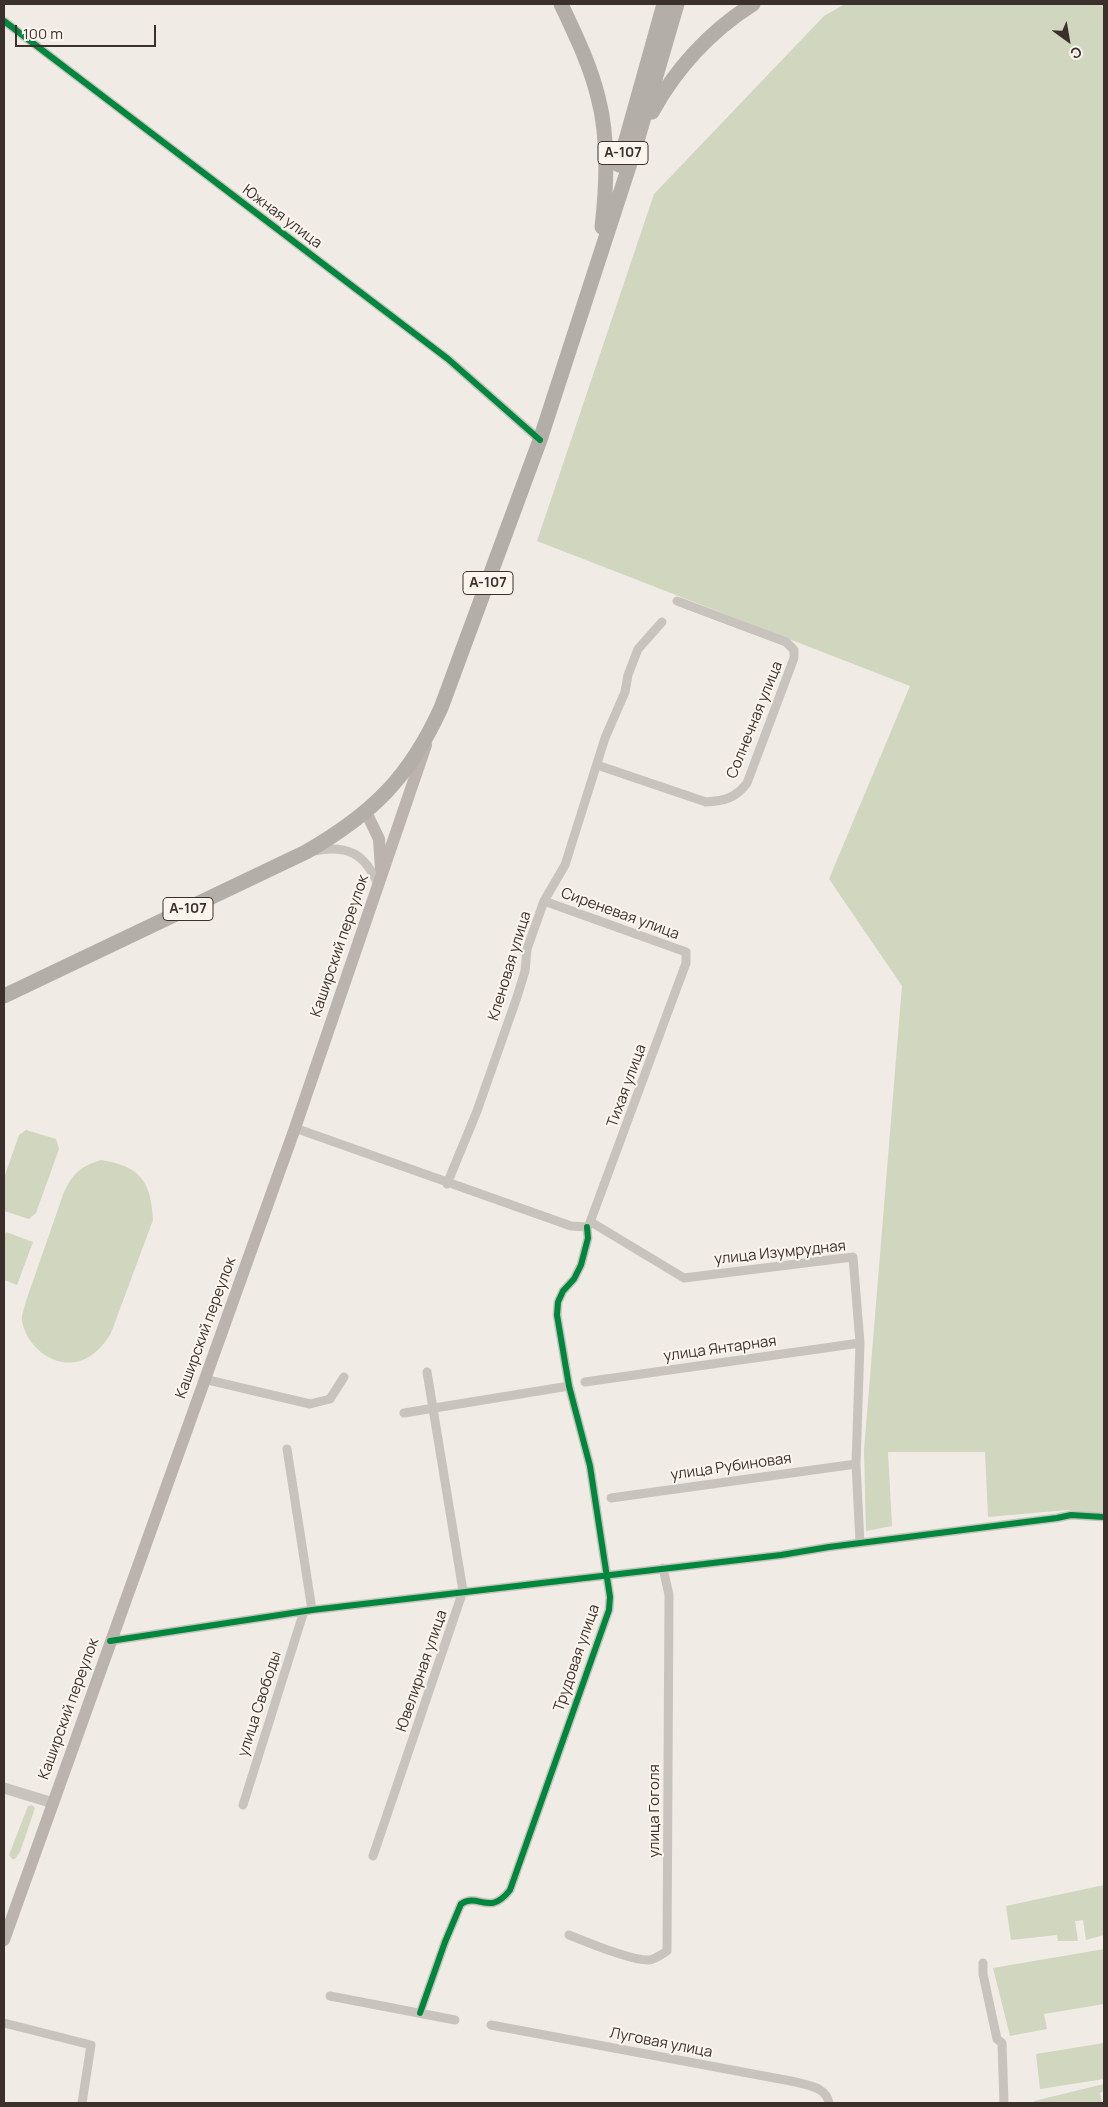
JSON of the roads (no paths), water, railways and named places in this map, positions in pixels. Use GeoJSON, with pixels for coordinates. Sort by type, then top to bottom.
{"type":"FeatureCollection","features":[{"type":"Feature","properties":{"kind":"highway"},"geometry":{"type":"LineString","coordinates":[[561,4],[591,74],[603,119],[606,172],[602,232]]}},
{"type":"Feature","properties":{"kind":"highway","name":"А-107"},"geometry":{"type":"LineString","coordinates":[[583,302],[664,4]]}},
{"type":"Feature","properties":{"kind":"highway","name":"А-107"},"geometry":{"type":"LineString","coordinates":[[4,996],[306,852],[341,831],[366,812],[405,771],[424,743],[433,725],[476,616],[540,440],[583,302],[635,148],[677,4]]}},
{"type":"Feature","properties":{"kind":"highway"},"geometry":{"type":"LineString","coordinates":[[635,148],[664,91],[693,52],[726,23],[752,4]]}},
{"type":"Feature","properties":{"kind":"main road","name":"Каширский переулок"},"geometry":{"type":"LineString","coordinates":[[4,1940],[295,1128],[433,725]]}},
{"type":"Feature","properties":{"kind":"main road"},"geometry":{"type":"LineString","coordinates":[[366,812],[379,839],[381,868],[378,887]]}},
{"type":"Feature","properties":{"kind":"street","name":"Южная улица"},"geometry":{"type":"LineString","coordinates":[[4,21],[448,359],[540,440]]}},
{"type":"Feature","properties":{"kind":"street","name":"Солнечная улица"},"geometry":{"type":"LineString","coordinates":[[598,764],[706,802],[732,798],[747,783],[794,658],[794,650],[786,642],[677,601]]}},
{"type":"Feature","properties":{"kind":"street","name":"Кленовая улица"},"geometry":{"type":"LineString","coordinates":[[447,1184],[477,1111],[517,997],[525,971],[527,949],[544,901],[565,865],[605,738],[625,692],[628,675],[638,649],[662,622]]}},
{"type":"Feature","properties":{"kind":"street"},"geometry":{"type":"LineString","coordinates":[[306,852],[322,849],[339,849],[352,852],[362,858],[370,867],[378,887]]}},
{"type":"Feature","properties":{"kind":"street","name":"Сиреневая улица"},"geometry":{"type":"LineString","coordinates":[[544,901],[686,952]]}},
{"type":"Feature","properties":{"kind":"street","name":"Тихая улица"},"geometry":{"type":"LineString","coordinates":[[557,1315],[558,1302],[563,1291],[574,1279],[581,1265],[588,1238],[589,1225],[686,963],[686,952]]}},
{"type":"Feature","properties":{"kind":"street"},"geometry":{"type":"LineString","coordinates":[[295,1128],[447,1184],[571,1226],[589,1225]]}},
{"type":"Feature","properties":{"kind":"street","name":"улица Изумрудная"},"geometry":{"type":"LineString","coordinates":[[589,1225],[684,1278],[854,1257],[860,1343],[856,1464],[860,1543]]}},
{"type":"Feature","properties":{"kind":"street","name":"Трудовая улица"},"geometry":{"type":"LineString","coordinates":[[420,2013],[445,1942],[461,1904],[465,1902],[495,1903],[502,1900],[510,1890],[608,1610],[610,1597],[590,1466],[569,1386],[557,1315]]}},
{"type":"Feature","properties":{"kind":"street","name":"улица Янтарная"},"geometry":{"type":"LineString","coordinates":[[585,1382],[860,1343]]}},
{"type":"Feature","properties":{"kind":"street","name":"Ювелирная улица"},"geometry":{"type":"LineString","coordinates":[[373,1856],[463,1591],[427,1372]]}},
{"type":"Feature","properties":{"kind":"street"},"geometry":{"type":"LineString","coordinates":[[204,1379],[310,1404],[330,1399],[344,1377]]}},
{"type":"Feature","properties":{"kind":"street"},"geometry":{"type":"LineString","coordinates":[[404,1413],[569,1386]]}},
{"type":"Feature","properties":{"kind":"street","name":"улица Свободы"},"geometry":{"type":"LineString","coordinates":[[243,1805],[308,1610],[287,1449]]}},
{"type":"Feature","properties":{"kind":"street","name":"улица Рубиновая"},"geometry":{"type":"LineString","coordinates":[[611,1498],[856,1464]]}},
{"type":"Feature","properties":{"kind":"street"},"geometry":{"type":"LineString","coordinates":[[110,1641],[308,1610],[781,1555],[1071,1515],[1104,1517]]}},
{"type":"Feature","properties":{"kind":"street","name":"улица Гоголя"},"geometry":{"type":"LineString","coordinates":[[569,1935],[606,1950],[649,1960],[658,1957],[667,1950],[669,1595],[662,1568]]}},
{"type":"Feature","properties":{"kind":"street"},"geometry":{"type":"LineString","coordinates":[[4,1788],[53,1802]]}},
{"type":"Feature","properties":{"kind":"street"},"geometry":{"type":"LineString","coordinates":[[983,1963],[983,1974],[998,2039],[1002,2043],[1004,2103]]}},
{"type":"Feature","properties":{"kind":"street"},"geometry":{"type":"LineString","coordinates":[[330,1996],[455,2020]]}},
{"type":"Feature","properties":{"kind":"street"},"geometry":{"type":"LineString","coordinates":[[4,2023],[91,2045],[82,2103]]}},
{"type":"Feature","properties":{"kind":"street","name":"Луговая улица"},"geometry":{"type":"LineString","coordinates":[[491,2025],[796,2082],[824,2092],[829,2103]]}}]}
